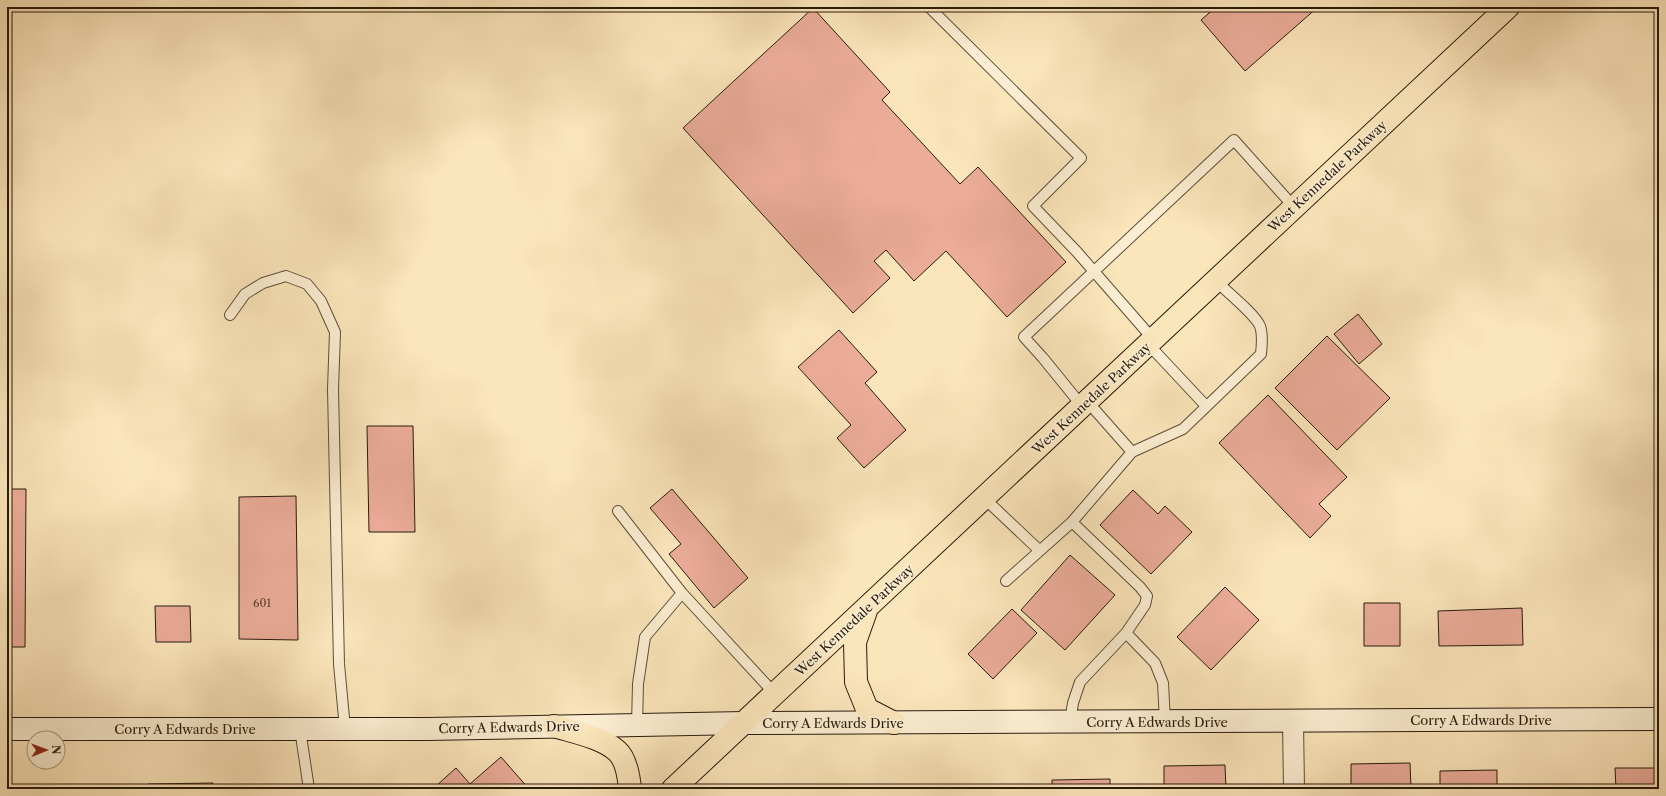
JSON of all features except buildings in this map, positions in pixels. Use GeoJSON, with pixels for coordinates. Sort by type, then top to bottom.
{"type":"FeatureCollection","features":[{"type":"Feature","properties":{"kind":"main road","name":"West Kennedale Parkway"},"geometry":{"type":"LineString","coordinates":[[673,789],[1216,281],[1500,9]]}},
{"type":"Feature","properties":{"kind":"main road"},"geometry":{"type":"LineString","coordinates":[[868,607],[856,642],[856,682],[867,709],[894,723]]}},
{"type":"Feature","properties":{"kind":"main road"},"geometry":{"type":"LineString","coordinates":[[554,726],[593,736],[618,752],[629,774],[630,789]]}},
{"type":"Feature","properties":{"kind":"street","name":"Corry A Edwards Drive"},"geometry":{"type":"LineString","coordinates":[[7,729],[345,729],[744,723],[1293,722],[1659,719]]}},
{"type":"Feature","properties":{"kind":"street"},"geometry":{"type":"LineString","coordinates":[[1293,722],[1294,789]]}},
{"type":"Feature","properties":{"kind":"lane"},"geometry":{"type":"LineString","coordinates":[[929,7],[1081,158],[1033,206],[1094,272],[1150,342],[1206,406]]}},
{"type":"Feature","properties":{"kind":"lane"},"geometry":{"type":"LineString","coordinates":[[1132,452],[1024,338],[1234,140],[1294,207]]}},
{"type":"Feature","properties":{"kind":"lane"},"geometry":{"type":"LineString","coordinates":[[230,315],[246,294],[263,283],[286,276],[307,284],[312,289],[321,301],[335,332],[333,389],[338,640],[345,729]]}},
{"type":"Feature","properties":{"kind":"lane"},"geometry":{"type":"LineString","coordinates":[[1006,581],[1072,522],[1132,452],[1183,429],[1261,354],[1262,341],[1260,326],[1253,316],[1216,281]]}},
{"type":"Feature","properties":{"kind":"lane"},"geometry":{"type":"LineString","coordinates":[[984,498],[1039,550]]}},
{"type":"Feature","properties":{"kind":"lane"},"geometry":{"type":"LineString","coordinates":[[618,511],[682,593],[775,694]]}},
{"type":"Feature","properties":{"kind":"lane"},"geometry":{"type":"LineString","coordinates":[[1070,722],[1073,703],[1080,682],[1126,633],[1145,605],[1147,596],[1140,587],[1072,522]]}},
{"type":"Feature","properties":{"kind":"lane"},"geometry":{"type":"LineString","coordinates":[[638,725],[638,684],[645,637],[682,593]]}},
{"type":"Feature","properties":{"kind":"lane"},"geometry":{"type":"LineString","coordinates":[[1126,633],[1155,663],[1162,683],[1165,722]]}},
{"type":"Feature","properties":{"kind":"lane"},"geometry":{"type":"LineString","coordinates":[[300,729],[309,789]]}}]}
